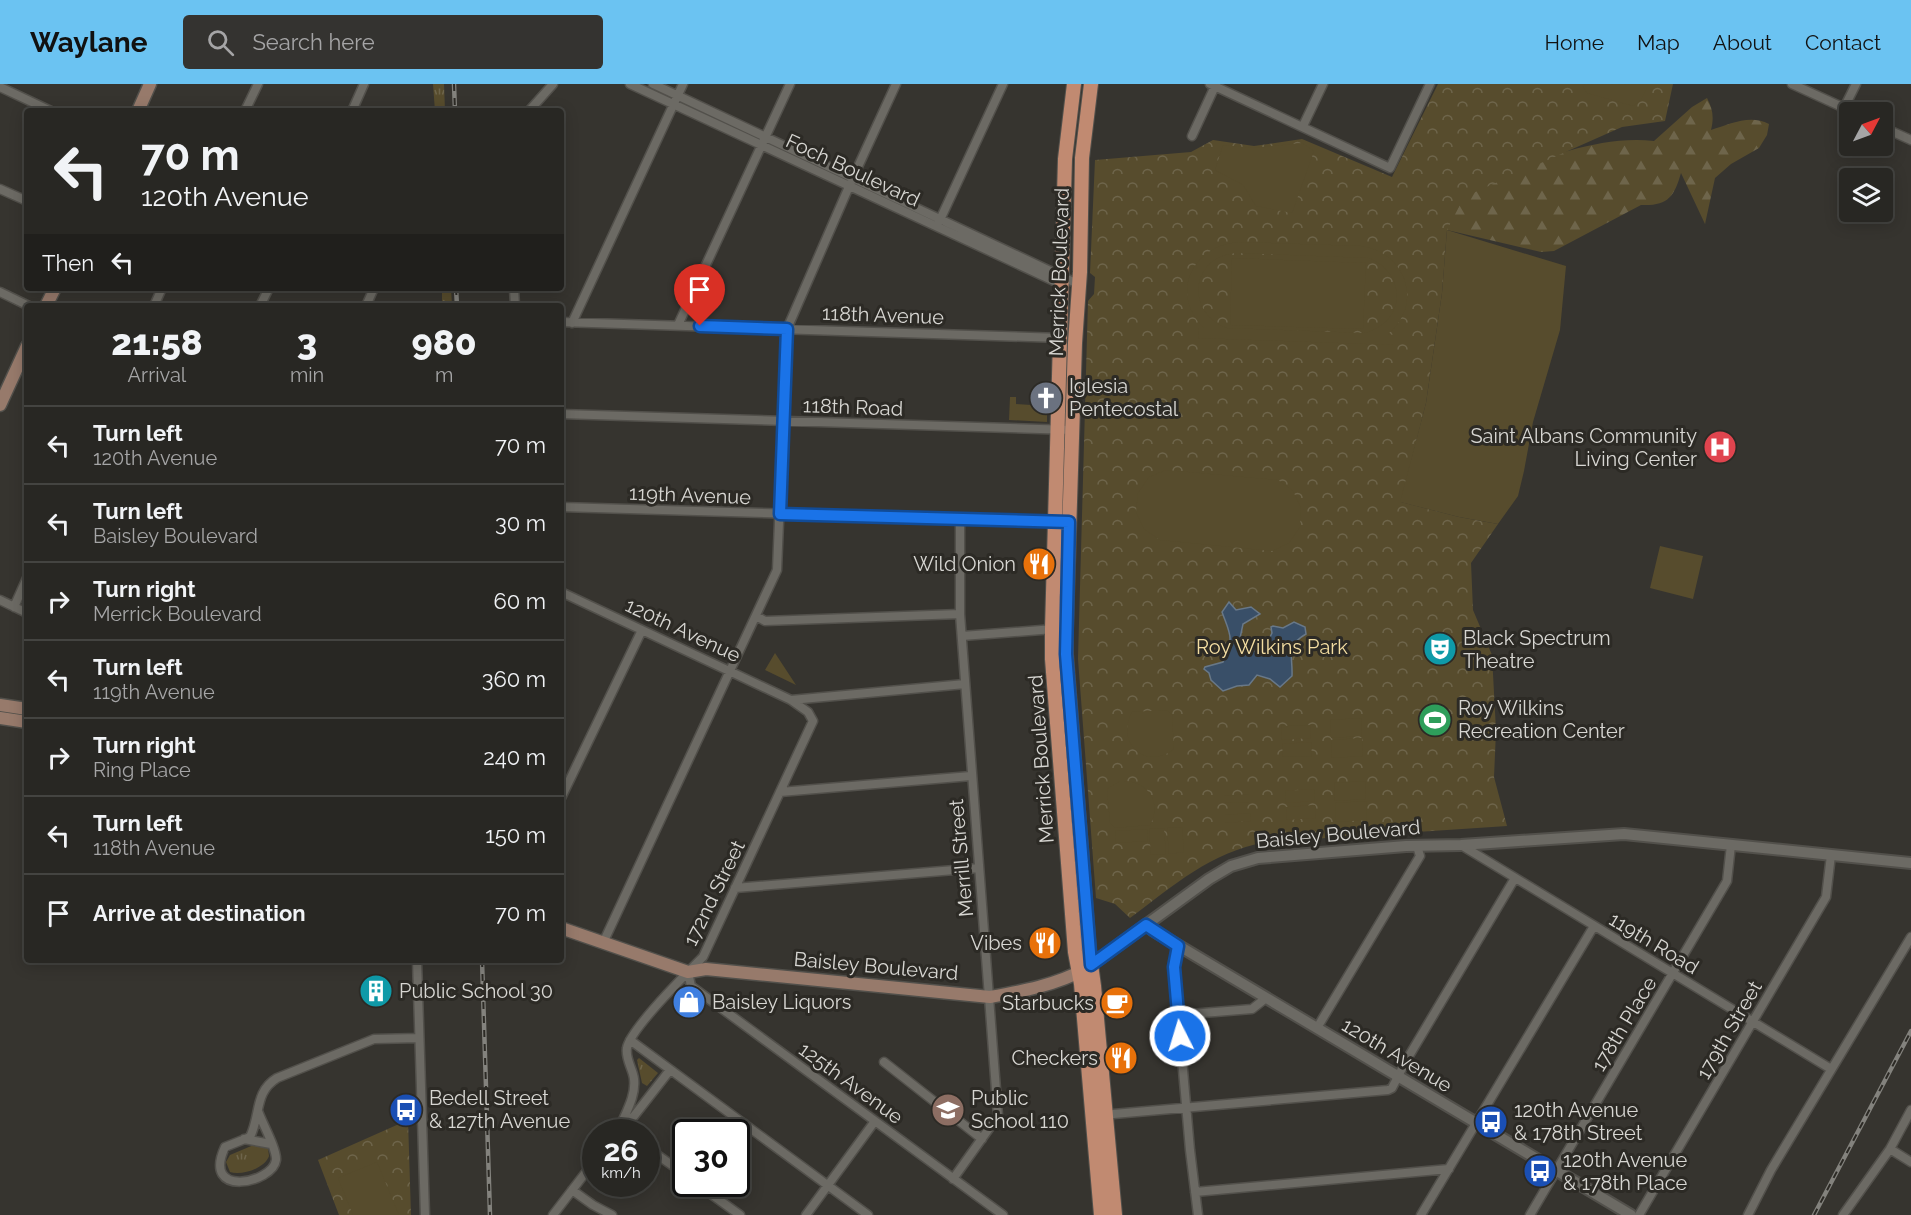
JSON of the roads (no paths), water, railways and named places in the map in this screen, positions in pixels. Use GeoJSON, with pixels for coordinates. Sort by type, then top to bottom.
{"type":"FeatureCollection","features":[{"type":"Feature","properties":{"kind":"main road"},"geometry":{"type":"LineString","coordinates":[[139,108],[150,84]]}},
{"type":"Feature","properties":{"kind":"main road","name":"Merrick Boulevard"},"geometry":{"type":"LineString","coordinates":[[1065,430],[1061,338],[1065,159],[1074,84]]}},
{"type":"Feature","properties":{"kind":"main road","name":"Merrick Boulevard"},"geometry":{"type":"LineString","coordinates":[[1091,84],[1082,158],[1080,285],[1065,430],[1059,629],[1068,679],[1091,965],[1099,1116],[1101,1215]]}},
{"type":"Feature","properties":{"kind":"main road"},"geometry":{"type":"LineString","coordinates":[[2,398],[24,352]]}},
{"type":"Feature","properties":{"kind":"main road","name":"Merrick Boulevard"},"geometry":{"type":"LineString","coordinates":[[1059,629],[1052,658],[1070,896],[1078,972],[1115,1215]]}},
{"type":"Feature","properties":{"kind":"main road"},"geometry":{"type":"LineString","coordinates":[[0,705],[24,713]]}},
{"type":"Feature","properties":{"kind":"main road"},"geometry":{"type":"LineString","coordinates":[[0,718],[24,713]]}},
{"type":"Feature","properties":{"kind":"main road","name":"Baisley Boulevard"},"geometry":{"type":"LineString","coordinates":[[564,929],[688,972],[706,969],[990,997],[1069,978],[1091,965]]}},
{"type":"Feature","properties":{"kind":"street"},"geometry":{"type":"LineString","coordinates":[[246,108],[258,84]]}},
{"type":"Feature","properties":{"kind":"street"},"geometry":{"type":"LineString","coordinates":[[353,108],[364,84]]}},
{"type":"Feature","properties":{"kind":"street"},"geometry":{"type":"LineString","coordinates":[[532,108],[553,84]]}},
{"type":"Feature","properties":{"kind":"street","name":"Foch Boulevard"},"geometry":{"type":"LineString","coordinates":[[630,84],[1054,281],[1062,278]]}},
{"type":"Feature","properties":{"kind":"street","name":"Foch Boulevard"},"geometry":{"type":"LineString","coordinates":[[652,84],[1080,285]]}},
{"type":"Feature","properties":{"kind":"street"},"geometry":{"type":"LineString","coordinates":[[572,322],[683,84]]}},
{"type":"Feature","properties":{"kind":"street"},"geometry":{"type":"LineString","coordinates":[[678,325],[790,84]]}},
{"type":"Feature","properties":{"kind":"street"},"geometry":{"type":"LineString","coordinates":[[603,943],[777,570],[787,329],[896,84]]}},
{"type":"Feature","properties":{"kind":"street"},"geometry":{"type":"LineString","coordinates":[[936,227],[1004,84]]}},
{"type":"Feature","properties":{"kind":"street"},"geometry":{"type":"LineString","coordinates":[[1303,126],[1323,84]]}},
{"type":"Feature","properties":{"kind":"street"},"geometry":{"type":"LineString","coordinates":[[1192,136],[1214,85],[1390,168],[1430,84]]}},
{"type":"Feature","properties":{"kind":"street"},"geometry":{"type":"LineString","coordinates":[[1792,84],[1839,106]]}},
{"type":"Feature","properties":{"kind":"street"},"geometry":{"type":"LineString","coordinates":[[1850,102],[1856,84]]}},
{"type":"Feature","properties":{"kind":"street"},"geometry":{"type":"LineString","coordinates":[[0,87],[45,108]]}},
{"type":"Feature","properties":{"kind":"street"},"geometry":{"type":"LineString","coordinates":[[1893,132],[1911,141]]}},
{"type":"Feature","properties":{"kind":"street"},"geometry":{"type":"LineString","coordinates":[[0,189],[24,200]]}},
{"type":"Feature","properties":{"kind":"street"},"geometry":{"type":"LineString","coordinates":[[0,292],[24,304]]}},
{"type":"Feature","properties":{"kind":"street","name":"118th Avenue"},"geometry":{"type":"LineString","coordinates":[[564,322],[1061,338]]}},
{"type":"Feature","properties":{"kind":"street","name":"118th Road"},"geometry":{"type":"LineString","coordinates":[[564,414],[1065,430]]}},
{"type":"Feature","properties":{"kind":"street","name":"119th Avenue"},"geometry":{"type":"LineString","coordinates":[[564,507],[1062,523]]}},
{"type":"Feature","properties":{"kind":"street","name":"Merrill Street"},"geometry":{"type":"LineString","coordinates":[[953,1179],[998,1116],[960,614],[960,520]]}},
{"type":"Feature","properties":{"kind":"street"},"geometry":{"type":"LineString","coordinates":[[14,606],[24,584]]}},
{"type":"Feature","properties":{"kind":"street","name":"120th Avenue"},"geometry":{"type":"LineString","coordinates":[[564,593],[791,700]]}},
{"type":"Feature","properties":{"kind":"street"},"geometry":{"type":"LineString","coordinates":[[0,600],[24,611]]}},
{"type":"Feature","properties":{"kind":"street"},"geometry":{"type":"LineString","coordinates":[[756,616],[765,621],[960,614]]}},
{"type":"Feature","properties":{"kind":"street"},"geometry":{"type":"LineString","coordinates":[[962,636],[1059,629]]}},
{"type":"Feature","properties":{"kind":"street"},"geometry":{"type":"LineString","coordinates":[[564,792],[642,630]]}},
{"type":"Feature","properties":{"kind":"street"},"geometry":{"type":"LineString","coordinates":[[791,700],[965,684]]}},
{"type":"Feature","properties":{"kind":"street","name":"172nd Street"},"geometry":{"type":"LineString","coordinates":[[630,1040],[672,987],[703,957],[813,721],[808,712],[791,700]]}},
{"type":"Feature","properties":{"kind":"street"},"geometry":{"type":"LineString","coordinates":[[780,792],[971,776]]}},
{"type":"Feature","properties":{"kind":"street","name":"Baisley Boulevard"},"geometry":{"type":"LineString","coordinates":[[1091,965],[1209,879],[1231,866],[1258,858],[1624,834],[1911,863]]}},
{"type":"Feature","properties":{"kind":"street","name":"119th Road"},"geometry":{"type":"LineString","coordinates":[[1461,845],[1830,1069]]}},
{"type":"Feature","properties":{"kind":"street","name":"178th Place"},"geometry":{"type":"LineString","coordinates":[[1530,1215],[1727,881],[1731,845]]}},
{"type":"Feature","properties":{"kind":"street"},"geometry":{"type":"LineString","coordinates":[[1317,1028],[1420,856],[1417,846]]}},
{"type":"Feature","properties":{"kind":"street","name":"179th Street"},"geometry":{"type":"LineString","coordinates":[[1639,1215],[1826,897],[1831,855]]}},
{"type":"Feature","properties":{"kind":"street"},"geometry":{"type":"LineString","coordinates":[[735,888],[979,868]]}},
{"type":"Feature","properties":{"kind":"street"},"geometry":{"type":"LineString","coordinates":[[1099,1116],[1392,1088],[1515,878]]}},
{"type":"Feature","properties":{"kind":"street","name":"120th Avenue"},"geometry":{"type":"LineString","coordinates":[[1146,925],[1631,1215]]}},
{"type":"Feature","properties":{"kind":"street"},"geometry":{"type":"LineString","coordinates":[[1421,1215],[1594,926]]}},
{"type":"Feature","properties":{"kind":"street"},"geometry":{"type":"LineString","coordinates":[[1748,1215],[1771,1170],[1830,1069],[1911,937]]}},
{"type":"Feature","properties":{"kind":"street"},"geometry":{"type":"LineString","coordinates":[[1178,946],[1174,967],[1198,1215]]}},
{"type":"Feature","properties":{"kind":"street"},"geometry":{"type":"LineString","coordinates":[[417,963],[424,1215]]}},
{"type":"Feature","properties":{"kind":"street","name":"125th Avenue"},"geometry":{"type":"LineString","coordinates":[[688,972],[691,986],[1003,1215]]}},
{"type":"Feature","properties":{"kind":"street"},"geometry":{"type":"LineString","coordinates":[[1178,1015],[1252,1009],[1266,998]]}},
{"type":"Feature","properties":{"kind":"street"},"geometry":{"type":"LineString","coordinates":[[258,1111],[275,1153],[276,1162],[271,1170],[242,1183],[233,1182],[223,1174],[220,1167],[221,1156],[225,1147],[250,1137],[254,1130],[258,1111],[262,1092],[268,1083],[374,1039],[419,1038]]}},
{"type":"Feature","properties":{"kind":"street"},"geometry":{"type":"LineString","coordinates":[[625,1119],[635,1089],[634,1076],[626,1054],[630,1040],[868,1215]]}},
{"type":"Feature","properties":{"kind":"street"},"geometry":{"type":"LineString","coordinates":[[884,1062],[982,1139]]}},
{"type":"Feature","properties":{"kind":"street"},"geometry":{"type":"LineString","coordinates":[[631,1119],[670,1070]]}},
{"type":"Feature","properties":{"kind":"street"},"geometry":{"type":"LineString","coordinates":[[1843,1215],[1890,1149],[1911,1110]]}},
{"type":"Feature","properties":{"kind":"street"},"geometry":{"type":"LineString","coordinates":[[806,1215],[875,1122]]}},
{"type":"Feature","properties":{"kind":"street"},"geometry":{"type":"LineString","coordinates":[[244,1139],[271,1144]]}},
{"type":"Feature","properties":{"kind":"street"},"geometry":{"type":"LineString","coordinates":[[1890,1149],[1911,1162]]}},
{"type":"Feature","properties":{"kind":"street"},"geometry":{"type":"LineString","coordinates":[[1195,1192],[1449,1169]]}},
{"type":"Feature","properties":{"kind":"street"},"geometry":{"type":"LineString","coordinates":[[553,1215],[582,1177]]}},
{"type":"Feature","properties":{"kind":"street"},"geometry":{"type":"LineString","coordinates":[[572,1190],[612,1215]]}},
{"type":"Feature","properties":{"kind":"street"},"geometry":{"type":"LineString","coordinates":[[715,1197],[740,1215]]}},
{"type":"Feature","properties":{"kind":"water"},"geometry":{"type":"Polygon","coordinates":[[[1229,602],[1236,610],[1251,607],[1260,614],[1243,624],[1239,643],[1246,649],[1262,653],[1273,626],[1283,628],[1294,622],[1305,627],[1306,634],[1299,638],[1291,652],[1292,676],[1280,687],[1270,679],[1257,675],[1249,685],[1223,691],[1211,680],[1209,673],[1204,669],[1223,662],[1230,637],[1222,612],[1229,602]]]}},
{"type":"Feature","properties":{"kind":"railway"},"geometry":{"type":"LineString","coordinates":[[454,84],[455,108]]}},
{"type":"Feature","properties":{"kind":"railway"},"geometry":{"type":"LineString","coordinates":[[456,291],[457,303]]}},
{"type":"Feature","properties":{"kind":"railway"},"geometry":{"type":"LineString","coordinates":[[482,963],[490,1215]]}},
{"type":"Feature","properties":{"kind":"railway"},"geometry":{"type":"LineString","coordinates":[[1814,1215],[1911,1031]]}},
{"type":"Feature","properties":{"kind":"place","name":"Iglesia Pentecostal"},"geometry":{"type":"Point","coordinates":[1046,398]}},
{"type":"Feature","properties":{"kind":"place","name":"Saint Albans Community Living Center"},"geometry":{"type":"Point","coordinates":[1720,447]}},
{"type":"Feature","properties":{"kind":"place","name":"Wild Onion"},"geometry":{"type":"Point","coordinates":[1039,564]}},
{"type":"Feature","properties":{"kind":"place","name":"Black Spectrum Theatre"},"geometry":{"type":"Point","coordinates":[1440,649]}},
{"type":"Feature","properties":{"kind":"place","name":"Roy Wilkins Recreation Center"},"geometry":{"type":"Point","coordinates":[1435,720]}},
{"type":"Feature","properties":{"kind":"place","name":"Vibes"},"geometry":{"type":"Point","coordinates":[1045,943]}},
{"type":"Feature","properties":{"kind":"place","name":"Public School 30"},"geometry":{"type":"Point","coordinates":[376,991]}},
{"type":"Feature","properties":{"kind":"place","name":"Baisley Liquors"},"geometry":{"type":"Point","coordinates":[689,1002]}},
{"type":"Feature","properties":{"kind":"place","name":"Starbucks"},"geometry":{"type":"Point","coordinates":[1117,1003]}},
{"type":"Feature","properties":{"kind":"place","name":"Checkers"},"geometry":{"type":"Point","coordinates":[1121,1058]}},
{"type":"Feature","properties":{"kind":"place","name":"Bedell Street & 127th Avenue"},"geometry":{"type":"Point","coordinates":[406,1110]}},
{"type":"Feature","properties":{"kind":"place","name":"Public School 110"},"geometry":{"type":"Point","coordinates":[948,1110]}},
{"type":"Feature","properties":{"kind":"place","name":"120th Avenue & 178th Street"},"geometry":{"type":"Point","coordinates":[1491,1122]}},
{"type":"Feature","properties":{"kind":"place","name":"120th Avenue & 178th Place"},"geometry":{"type":"Point","coordinates":[1540,1171]}},
{"type":"Feature","properties":{"kind":"park label","name":"Roy Wilkins Park"},"geometry":{"type":"Point","coordinates":[1272,647]}}]}
